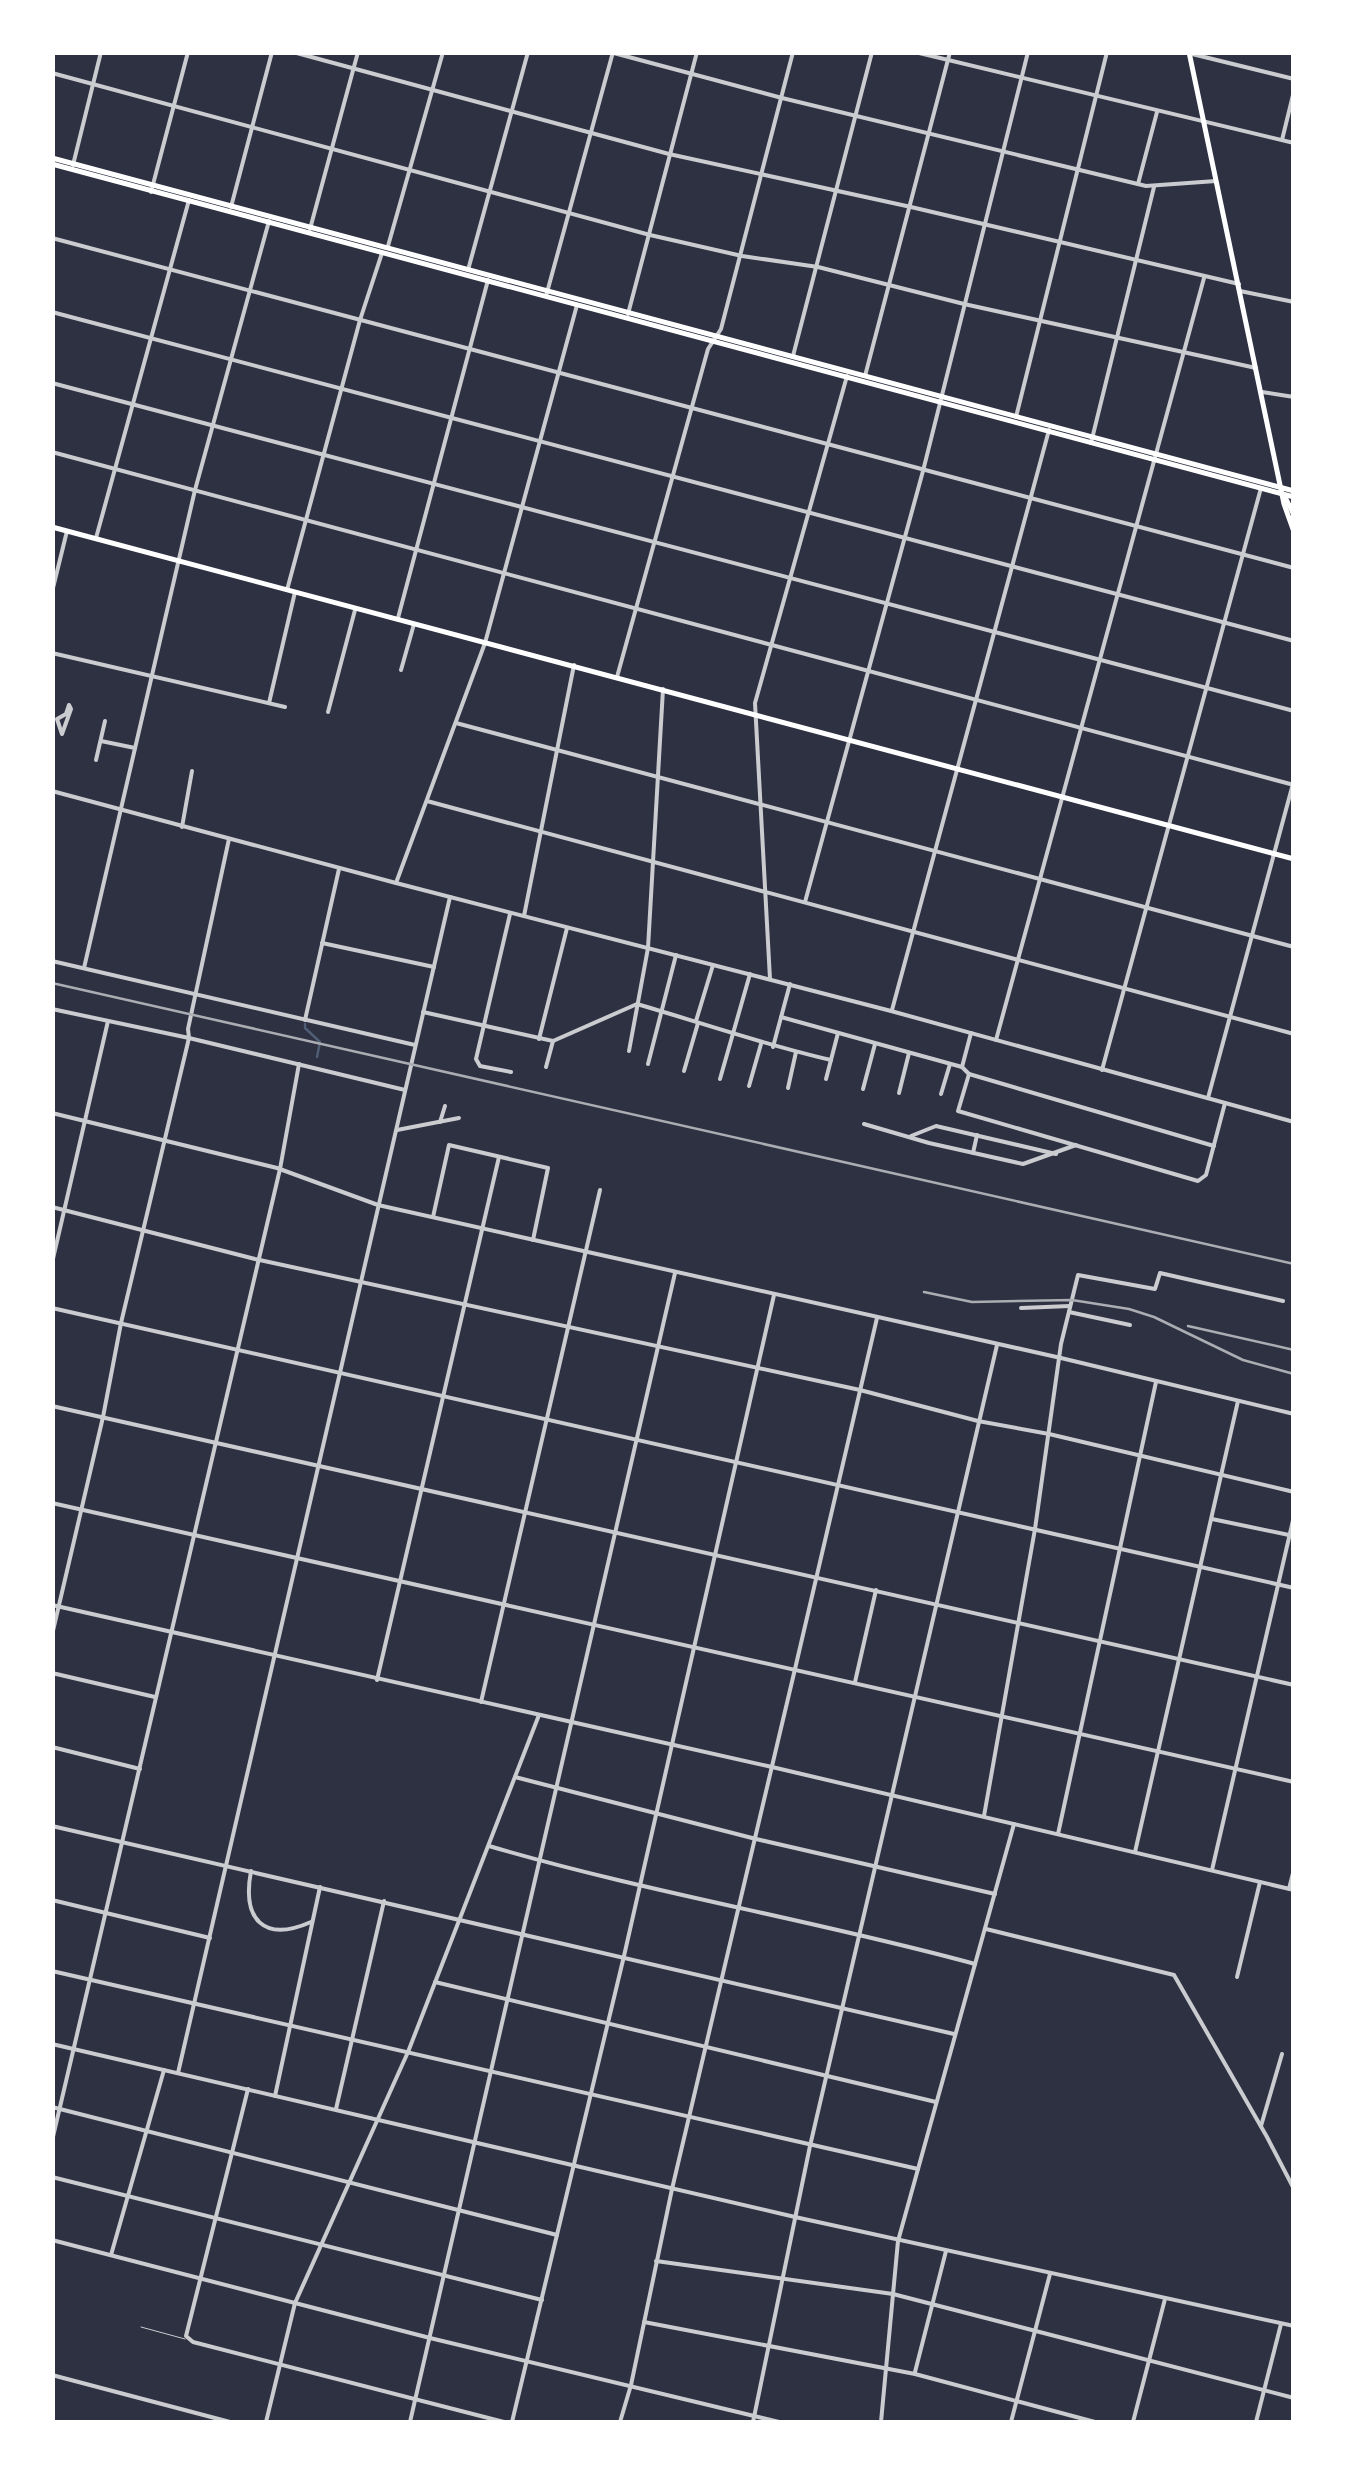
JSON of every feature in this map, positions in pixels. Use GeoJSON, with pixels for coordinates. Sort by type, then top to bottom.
{"type":"FeatureCollection","features":[{"type":"Feature","properties":{"kind":"main road"},"geometry":{"type":"LineString","coordinates":[[1187,53],[1294,532]]}},
{"type":"Feature","properties":{"kind":"main road"},"geometry":{"type":"LineString","coordinates":[[52,161],[1294,494]]}},
{"type":"Feature","properties":{"kind":"main road"},"geometry":{"type":"LineString","coordinates":[[1156,457],[1283,491]]}},
{"type":"Feature","properties":{"kind":"main road"},"geometry":{"type":"LineString","coordinates":[[1283,491],[1294,515]]}},
{"type":"Feature","properties":{"kind":"main road"},"geometry":{"type":"LineString","coordinates":[[52,527],[1294,858]]}},
{"type":"Feature","properties":{"kind":"street"},"geometry":{"type":"LineString","coordinates":[[72,166],[101,52]]}},
{"type":"Feature","properties":{"kind":"street"},"geometry":{"type":"LineString","coordinates":[[152,189],[188,52]]}},
{"type":"Feature","properties":{"kind":"street"},"geometry":{"type":"LineString","coordinates":[[230,210],[272,52]]}},
{"type":"Feature","properties":{"kind":"street"},"geometry":{"type":"LineString","coordinates":[[293,52],[669,154],[911,206],[1294,302]]}},
{"type":"Feature","properties":{"kind":"street"},"geometry":{"type":"LineString","coordinates":[[310,230],[358,52]]}},
{"type":"Feature","properties":{"kind":"street"},"geometry":{"type":"LineString","coordinates":[[287,590],[360,320],[411,168],[442,52]]}},
{"type":"Feature","properties":{"kind":"street"},"geometry":{"type":"LineString","coordinates":[[468,272],[528,52]]}},
{"type":"Feature","properties":{"kind":"street"},"geometry":{"type":"LineString","coordinates":[[627,315],[697,52]]}},
{"type":"Feature","properties":{"kind":"street"},"geometry":{"type":"LineString","coordinates":[[618,677],[708,349],[716,338],[742,256],[793,52]]}},
{"type":"Feature","properties":{"kind":"street"},"geometry":{"type":"LineString","coordinates":[[792,359],[872,52]]}},
{"type":"Feature","properties":{"kind":"street"},"geometry":{"type":"LineString","coordinates":[[915,52],[1294,143]]}},
{"type":"Feature","properties":{"kind":"street"},"geometry":{"type":"LineString","coordinates":[[864,378],[950,52]]}},
{"type":"Feature","properties":{"kind":"street"},"geometry":{"type":"LineString","coordinates":[[805,902],[906,538],[1028,52]]}},
{"type":"Feature","properties":{"kind":"street"},"geometry":{"type":"LineString","coordinates":[[1015,419],[1107,52]]}},
{"type":"Feature","properties":{"kind":"street"},"geometry":{"type":"LineString","coordinates":[[547,294],[612,53],[1138,184],[1154,187],[1216,181]]}},
{"type":"Feature","properties":{"kind":"street"},"geometry":{"type":"LineString","coordinates":[[1187,53],[1294,80]]}},
{"type":"Feature","properties":{"kind":"street"},"geometry":{"type":"LineString","coordinates":[[52,73],[650,235],[742,256],[818,267],[964,304],[1256,368]]}},
{"type":"Feature","properties":{"kind":"street"},"geometry":{"type":"LineString","coordinates":[[1282,140],[1294,91]]}},
{"type":"Feature","properties":{"kind":"street"},"geometry":{"type":"LineString","coordinates":[[1138,184],[1158,110]]}},
{"type":"Feature","properties":{"kind":"street"},"geometry":{"type":"LineString","coordinates":[[1092,440],[1154,187]]}},
{"type":"Feature","properties":{"kind":"street"},"geometry":{"type":"LineString","coordinates":[[96,538],[190,199]]}},
{"type":"Feature","properties":{"kind":"street"},"geometry":{"type":"LineString","coordinates":[[84,968],[195,490],[269,220]]}},
{"type":"Feature","properties":{"kind":"street"},"geometry":{"type":"LineString","coordinates":[[52,238],[1294,568]]}},
{"type":"Feature","properties":{"kind":"street"},"geometry":{"type":"LineString","coordinates":[[996,1040],[1205,277]]}},
{"type":"Feature","properties":{"kind":"street"},"geometry":{"type":"LineString","coordinates":[[398,620],[489,278]]}},
{"type":"Feature","properties":{"kind":"street"},"geometry":{"type":"LineString","coordinates":[[396,882],[485,643],[578,302]]}},
{"type":"Feature","properties":{"kind":"street"},"geometry":{"type":"LineString","coordinates":[[52,312],[1294,641]]}},
{"type":"Feature","properties":{"kind":"street"},"geometry":{"type":"LineString","coordinates":[[770,980],[754,714],[848,373]]}},
{"type":"Feature","properties":{"kind":"street"},"geometry":{"type":"LineString","coordinates":[[52,382],[1294,712]]}},
{"type":"Feature","properties":{"kind":"street"},"geometry":{"type":"LineString","coordinates":[[1262,392],[1294,397]]}},
{"type":"Feature","properties":{"kind":"street"},"geometry":{"type":"LineString","coordinates":[[891,1011],[1050,428]]}},
{"type":"Feature","properties":{"kind":"street"},"geometry":{"type":"LineString","coordinates":[[52,452],[1293,783],[1208,1098]]}},
{"type":"Feature","properties":{"kind":"street"},"geometry":{"type":"LineString","coordinates":[[1102,1070],[1261,488]]}},
{"type":"Feature","properties":{"kind":"street"},"geometry":{"type":"LineString","coordinates":[[52,592],[67,531]]}},
{"type":"Feature","properties":{"kind":"street"},"geometry":{"type":"LineString","coordinates":[[269,703],[295,592]]}},
{"type":"Feature","properties":{"kind":"street"},"geometry":{"type":"LineString","coordinates":[[328,712],[356,608]]}},
{"type":"Feature","properties":{"kind":"street"},"geometry":{"type":"LineString","coordinates":[[401,670],[414,624]]}},
{"type":"Feature","properties":{"kind":"street"},"geometry":{"type":"LineString","coordinates":[[52,654],[285,707]]}},
{"type":"Feature","properties":{"kind":"street"},"geometry":{"type":"LineString","coordinates":[[524,918],[574,665]]}},
{"type":"Feature","properties":{"kind":"street"},"geometry":{"type":"LineString","coordinates":[[629,1052],[648,948],[663,689]]}},
{"type":"Feature","properties":{"kind":"street"},"geometry":{"type":"LineString","coordinates":[[71,706],[64,734],[55,719],[66,714],[71,706]]}},
{"type":"Feature","properties":{"kind":"street"},"geometry":{"type":"LineString","coordinates":[[96,760],[105,722]]}},
{"type":"Feature","properties":{"kind":"street"},"geometry":{"type":"LineString","coordinates":[[456,723],[1294,947]]}},
{"type":"Feature","properties":{"kind":"street"},"geometry":{"type":"LineString","coordinates":[[100,741],[135,748]]}},
{"type":"Feature","properties":{"kind":"street"},"geometry":{"type":"LineString","coordinates":[[182,827],[192,771]]}},
{"type":"Feature","properties":{"kind":"street"},"geometry":{"type":"LineString","coordinates":[[52,791],[524,918],[790,984],[1294,1122]]}},
{"type":"Feature","properties":{"kind":"street"},"geometry":{"type":"LineString","coordinates":[[426,801],[1294,1034]]}},
{"type":"Feature","properties":{"kind":"street"},"geometry":{"type":"LineString","coordinates":[[52,1635],[189,1038],[230,839]]}},
{"type":"Feature","properties":{"kind":"street"},"geometry":{"type":"LineString","coordinates":[[304,1020],[339,868]]}},
{"type":"Feature","properties":{"kind":"street"},"geometry":{"type":"LineString","coordinates":[[178,2073],[450,896]]}},
{"type":"Feature","properties":{"kind":"street"},"geometry":{"type":"LineString","coordinates":[[510,914],[476,1063],[510,1072]]}},
{"type":"Feature","properties":{"kind":"street"},"geometry":{"type":"LineString","coordinates":[[539,1039],[567,928]]}},
{"type":"Feature","properties":{"kind":"street"},"geometry":{"type":"LineString","coordinates":[[322,944],[434,967]]}},
{"type":"Feature","properties":{"kind":"street"},"geometry":{"type":"LineString","coordinates":[[648,1064],[676,955]]}},
{"type":"Feature","properties":{"kind":"street"},"geometry":{"type":"LineString","coordinates":[[52,961],[416,1046]]}},
{"type":"Feature","properties":{"kind":"street"},"geometry":{"type":"LineString","coordinates":[[684,1072],[712,965]]}},
{"type":"Feature","properties":{"kind":"street"},"geometry":{"type":"LineString","coordinates":[[720,1079],[750,974]]}},
{"type":"Feature","properties":{"kind":"street"},"geometry":{"type":"LineString","coordinates":[[772,1047],[790,984]]}},
{"type":"Feature","properties":{"kind":"street"},"geometry":{"type":"LineString","coordinates":[[423,1012],[552,1042],[638,1004],[761,1044],[831,1060]]}},
{"type":"Feature","properties":{"kind":"street"},"geometry":{"type":"LineString","coordinates":[[52,1009],[405,1090]]}},
{"type":"Feature","properties":{"kind":"street"},"geometry":{"type":"LineString","coordinates":[[781,1017],[962,1066],[968,1074],[1214,1146]]}},
{"type":"Feature","properties":{"kind":"street"},"geometry":{"type":"LineString","coordinates":[[52,1263],[108,1021]]}},
{"type":"Feature","properties":{"kind":"street"},"geometry":{"type":"LineString","coordinates":[[826,1079],[838,1033]]}},
{"type":"Feature","properties":{"kind":"street"},"geometry":{"type":"LineString","coordinates":[[962,1066],[971,1034]]}},
{"type":"Feature","properties":{"kind":"street"},"geometry":{"type":"LineString","coordinates":[[546,1067],[552,1042]]}},
{"type":"Feature","properties":{"kind":"street"},"geometry":{"type":"LineString","coordinates":[[749,1086],[761,1044]]}},
{"type":"Feature","properties":{"kind":"street"},"geometry":{"type":"LineString","coordinates":[[863,1089],[875,1044]]}},
{"type":"Feature","properties":{"kind":"street"},"geometry":{"type":"LineString","coordinates":[[788,1088],[796,1052]]}},
{"type":"Feature","properties":{"kind":"street"},"geometry":{"type":"LineString","coordinates":[[900,1093],[909,1053]]}},
{"type":"Feature","properties":{"kind":"street"},"geometry":{"type":"LineString","coordinates":[[52,2141],[280,1169],[299,1064]]}},
{"type":"Feature","properties":{"kind":"street"},"geometry":{"type":"LineString","coordinates":[[942,1094],[950,1064]]}},
{"type":"Feature","properties":{"kind":"street"},"geometry":{"type":"LineString","coordinates":[[968,1074],[958,1110],[1198,1181],[1206,1175],[1225,1103]]}},
{"type":"Feature","properties":{"kind":"street"},"geometry":{"type":"LineString","coordinates":[[440,1122],[444,1106]]}},
{"type":"Feature","properties":{"kind":"street"},"geometry":{"type":"LineString","coordinates":[[52,1113],[280,1169],[378,1205],[1294,1414]]}},
{"type":"Feature","properties":{"kind":"street"},"geometry":{"type":"LineString","coordinates":[[397,1130],[459,1118]]}},
{"type":"Feature","properties":{"kind":"street"},"geometry":{"type":"LineString","coordinates":[[864,1124],[1023,1164],[1076,1145]]}},
{"type":"Feature","properties":{"kind":"street"},"geometry":{"type":"LineString","coordinates":[[909,1137],[936,1126],[1056,1154]]}},
{"type":"Feature","properties":{"kind":"street"},"geometry":{"type":"LineString","coordinates":[[973,1153],[977,1135]]}},
{"type":"Feature","properties":{"kind":"street"},"geometry":{"type":"LineString","coordinates":[[433,1217],[449,1145],[548,1168],[533,1240]]}},
{"type":"Feature","properties":{"kind":"street"},"geometry":{"type":"LineString","coordinates":[[377,1680],[500,1157]]}},
{"type":"Feature","properties":{"kind":"street"},"geometry":{"type":"LineString","coordinates":[[481,1702],[600,1190]]}},
{"type":"Feature","properties":{"kind":"street"},"geometry":{"type":"LineString","coordinates":[[52,1208],[258,1260],[860,1390],[978,1421],[1294,1492]]}},
{"type":"Feature","properties":{"kind":"street"},"geometry":{"type":"LineString","coordinates":[[410,2422],[675,1273]]}},
{"type":"Feature","properties":{"kind":"street"},"geometry":{"type":"LineString","coordinates":[[984,1816],[1035,1528],[1060,1358],[1078,1275],[1156,1289],[1160,1273],[1283,1302]]}},
{"type":"Feature","properties":{"kind":"street"},"geometry":{"type":"LineString","coordinates":[[512,2422],[592,2094],[774,1294]]}},
{"type":"Feature","properties":{"kind":"street"},"geometry":{"type":"LineString","coordinates":[[52,1308],[1294,1588]]}},
{"type":"Feature","properties":{"kind":"street"},"geometry":{"type":"LineString","coordinates":[[1021,1308],[1070,1309],[1130,1325]]}},
{"type":"Feature","properties":{"kind":"street"},"geometry":{"type":"LineString","coordinates":[[620,2422],[877,1318]]}},
{"type":"Feature","properties":{"kind":"street"},"geometry":{"type":"LineString","coordinates":[[754,2420],[810,2146],[997,1345]]}},
{"type":"Feature","properties":{"kind":"street"},"geometry":{"type":"LineString","coordinates":[[1058,1834],[1156,1382]]}},
{"type":"Feature","properties":{"kind":"street"},"geometry":{"type":"LineString","coordinates":[[1135,1852],[1238,1401]]}},
{"type":"Feature","properties":{"kind":"street"},"geometry":{"type":"LineString","coordinates":[[52,1406],[1294,1684]]}},
{"type":"Feature","properties":{"kind":"street"},"geometry":{"type":"LineString","coordinates":[[52,1502],[1294,1782]]}},
{"type":"Feature","properties":{"kind":"street"},"geometry":{"type":"LineString","coordinates":[[1212,1870],[1294,1516]]}},
{"type":"Feature","properties":{"kind":"street"},"geometry":{"type":"LineString","coordinates":[[1212,1520],[1289,1535]]}},
{"type":"Feature","properties":{"kind":"street"},"geometry":{"type":"LineString","coordinates":[[854,1682],[876,1590]]}},
{"type":"Feature","properties":{"kind":"street"},"geometry":{"type":"LineString","coordinates":[[56,1606],[772,1766],[1291,1889],[1294,1869]]}},
{"type":"Feature","properties":{"kind":"street"},"geometry":{"type":"LineString","coordinates":[[52,1674],[157,1698]]}},
{"type":"Feature","properties":{"kind":"street"},"geometry":{"type":"LineString","coordinates":[[266,2422],[294,2303],[408,2052],[540,1714]]}},
{"type":"Feature","properties":{"kind":"street"},"geometry":{"type":"LineString","coordinates":[[52,1747],[140,1769]]}},
{"type":"Feature","properties":{"kind":"street"},"geometry":{"type":"LineString","coordinates":[[514,1777],[995,1894]]}},
{"type":"Feature","properties":{"kind":"street"},"geometry":{"type":"LineString","coordinates":[[881,2422],[898,2241],[1014,1824]]}},
{"type":"Feature","properties":{"kind":"street"},"geometry":{"type":"LineString","coordinates":[[52,1826],[954,2034]]}},
{"type":"Feature","properties":{"kind":"street"},"geometry":{"type":"LineString","coordinates":[[489,1846],[541,1862],[860,1933],[975,1964]]}},
{"type":"Feature","properties":{"kind":"street"},"geometry":{"type":"LineString","coordinates":[[251,1871],[249,1911],[264,1926],[288,1929],[313,1922]]}},
{"type":"Feature","properties":{"kind":"street"},"geometry":{"type":"LineString","coordinates":[[1237,1976],[1260,1882]]}},
{"type":"Feature","properties":{"kind":"street"},"geometry":{"type":"LineString","coordinates":[[275,2096],[320,1887]]}},
{"type":"Feature","properties":{"kind":"street"},"geometry":{"type":"LineString","coordinates":[[52,1900],[210,1938]]}},
{"type":"Feature","properties":{"kind":"street"},"geometry":{"type":"LineString","coordinates":[[336,2109],[384,1901]]}},
{"type":"Feature","properties":{"kind":"street"},"geometry":{"type":"LineString","coordinates":[[986,1929],[1174,1975],[1294,2190]]}},
{"type":"Feature","properties":{"kind":"street"},"geometry":{"type":"LineString","coordinates":[[52,1971],[918,2169]]}},
{"type":"Feature","properties":{"kind":"street"},"geometry":{"type":"LineString","coordinates":[[436,1982],[936,2102]]}},
{"type":"Feature","properties":{"kind":"street"},"geometry":{"type":"LineString","coordinates":[[52,2044],[796,2218],[1294,2326]]}},
{"type":"Feature","properties":{"kind":"street"},"geometry":{"type":"LineString","coordinates":[[1261,2126],[1282,2054]]}},
{"type":"Feature","properties":{"kind":"street"},"geometry":{"type":"LineString","coordinates":[[111,2255],[164,2070]]}},
{"type":"Feature","properties":{"kind":"street"},"geometry":{"type":"LineString","coordinates":[[248,2090],[186,2328],[188,2340],[504,2422]]}},
{"type":"Feature","properties":{"kind":"street"},"geometry":{"type":"LineString","coordinates":[[52,2107],[557,2235]]}},
{"type":"Feature","properties":{"kind":"street"},"geometry":{"type":"LineString","coordinates":[[52,2178],[542,2300]]}},
{"type":"Feature","properties":{"kind":"street"},"geometry":{"type":"LineString","coordinates":[[52,2240],[430,2338],[631,2385],[754,2420],[779,2422]]}},
{"type":"Feature","properties":{"kind":"street"},"geometry":{"type":"LineString","coordinates":[[914,2374],[946,2251]]}},
{"type":"Feature","properties":{"kind":"street"},"geometry":{"type":"LineString","coordinates":[[656,2261],[893,2294],[1294,2398]]}},
{"type":"Feature","properties":{"kind":"street"},"geometry":{"type":"LineString","coordinates":[[1011,2422],[1050,2274]]}},
{"type":"Feature","properties":{"kind":"street"},"geometry":{"type":"LineString","coordinates":[[1133,2422],[1166,2298]]}},
{"type":"Feature","properties":{"kind":"street"},"geometry":{"type":"LineString","coordinates":[[644,2322],[914,2374],[1095,2422]]}},
{"type":"Feature","properties":{"kind":"street"},"geometry":{"type":"LineString","coordinates":[[1256,2422],[1281,2324]]}},
{"type":"Feature","properties":{"kind":"street"},"geometry":{"type":"LineString","coordinates":[[52,2374],[230,2422]]}},
{"type":"Feature","properties":{"kind":"lane"},"geometry":{"type":"LineString","coordinates":[[141,2327],[188,2340]]}},
{"type":"Feature","properties":{"kind":"waterway"},"geometry":{"type":"LineString","coordinates":[[305,1028],[320,1042],[317,1057]]}},
{"type":"Feature","properties":{"kind":"railway"},"geometry":{"type":"LineString","coordinates":[[52,983],[1294,1264]]}},
{"type":"Feature","properties":{"kind":"railway"},"geometry":{"type":"LineString","coordinates":[[924,1292],[972,1302],[1072,1300],[1129,1309],[1243,1360],[1294,1374]]}},
{"type":"Feature","properties":{"kind":"railway"},"geometry":{"type":"LineString","coordinates":[[1188,1326],[1294,1350]]}}]}
